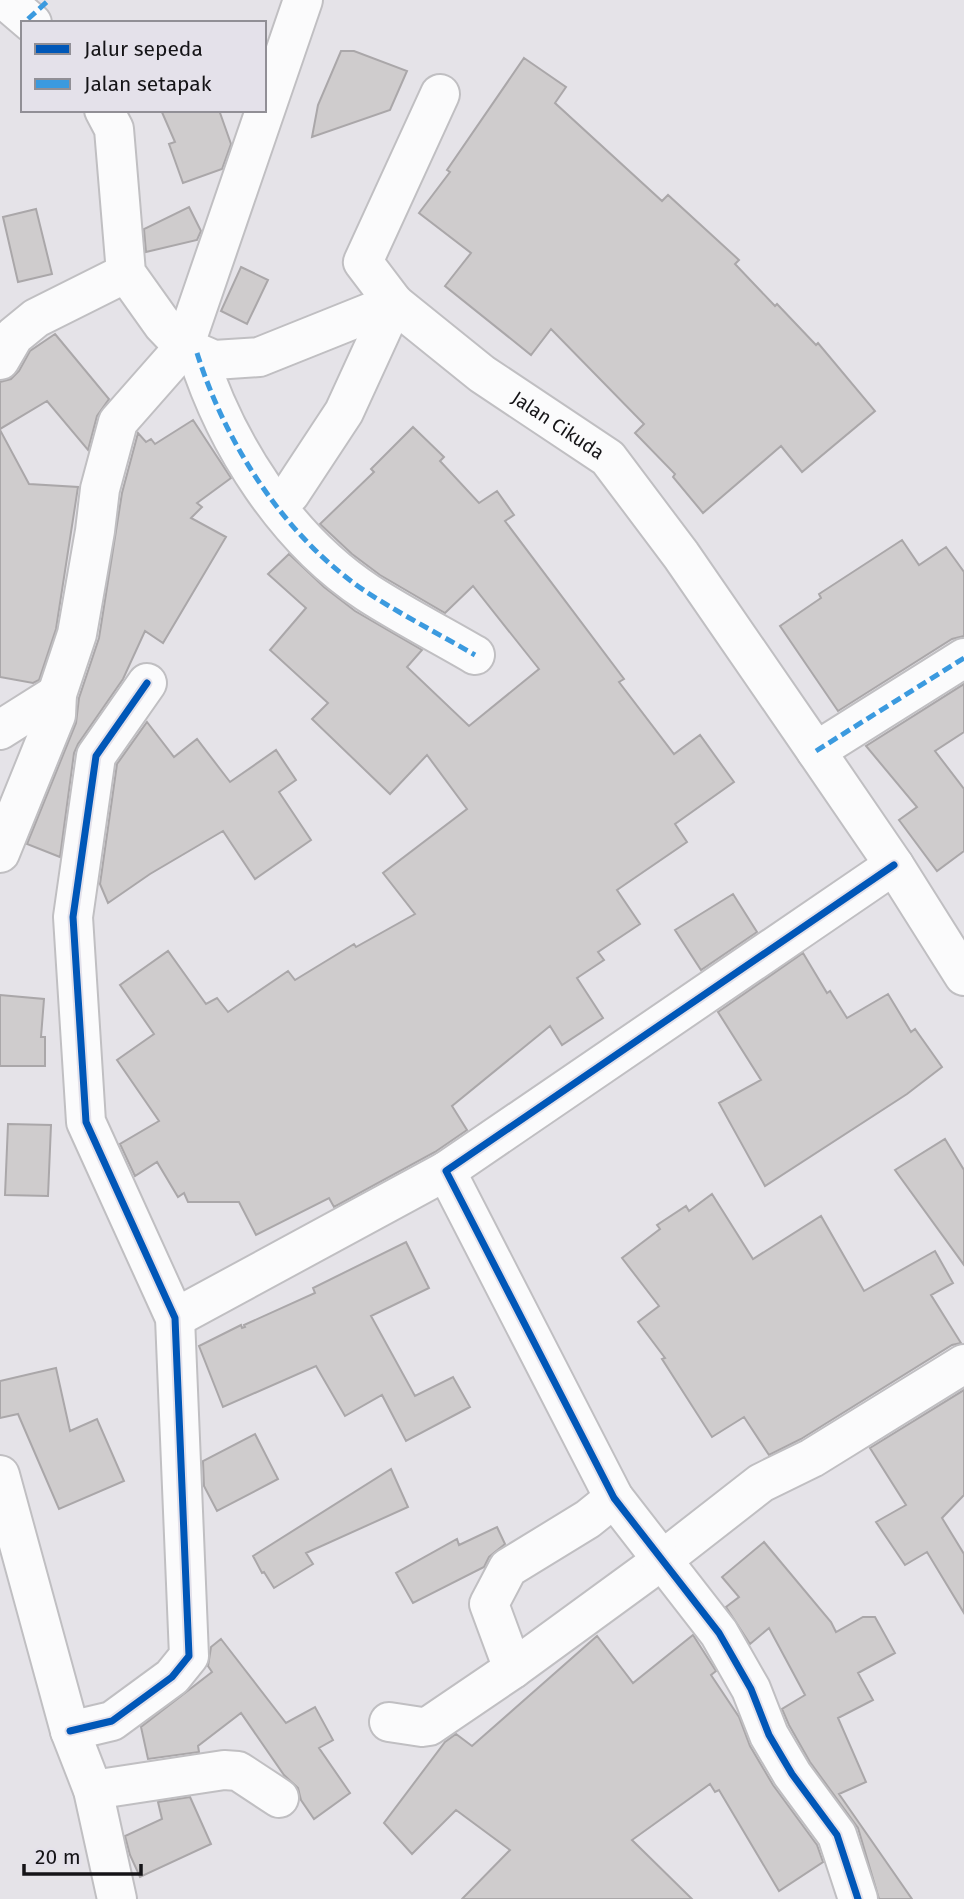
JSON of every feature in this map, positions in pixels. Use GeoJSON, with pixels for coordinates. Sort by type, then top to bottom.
{"type":"FeatureCollection","features":[{"type":"Feature","properties":{"kind":"street"},"geometry":{"type":"LineString","coordinates":[[0,853],[56,715],[57,694],[77,634],[100,489],[118,422],[191,350],[303,0]]}},
{"type":"Feature","properties":{"kind":"street","name":"Jalan Cikuda"},"geometry":{"type":"LineString","coordinates":[[440,94],[363,262],[394,303],[482,374],[608,458],[681,555],[816,751],[894,865],[964,976]]}},
{"type":"Feature","properties":{"kind":"street"},"geometry":{"type":"LineString","coordinates":[[105,112],[114,130],[127,273],[163,325],[191,350],[214,360],[259,357],[394,303]]}},
{"type":"Feature","properties":{"kind":"street"},"geometry":{"type":"LineString","coordinates":[[0,360],[13,336],[36,318],[127,273]]}},
{"type":"Feature","properties":{"kind":"street"},"geometry":{"type":"LineString","coordinates":[[290,494],[344,412],[394,303]]}},
{"type":"Feature","properties":{"kind":"street"},"geometry":{"type":"LineString","coordinates":[[191,350],[264,492],[306,541],[366,592],[474,655]]}},
{"type":"Feature","properties":{"kind":"street"},"geometry":{"type":"LineString","coordinates":[[816,751],[964,658]]}},
{"type":"Feature","properties":{"kind":"street"},"geometry":{"type":"LineString","coordinates":[[70,1731],[112,1720],[172,1677],[189,1656],[175,1318],[86,1122],[73,917],[96,756],[148,683]]}},
{"type":"Feature","properties":{"kind":"street"},"geometry":{"type":"LineString","coordinates":[[0,730],[57,694]]}},
{"type":"Feature","properties":{"kind":"street"},"geometry":{"type":"LineString","coordinates":[[175,1318],[446,1171],[894,865]]}},
{"type":"Feature","properties":{"kind":"street"},"geometry":{"type":"LineString","coordinates":[[446,1171],[614,1498],[719,1633],[751,1689],[768,1735],[792,1774],[837,1835],[858,1899]]}},
{"type":"Feature","properties":{"kind":"street"},"geometry":{"type":"LineString","coordinates":[[389,1722],[429,1726],[513,1669],[761,1483],[812,1458],[964,1364]]}},
{"type":"Feature","properties":{"kind":"street"},"geometry":{"type":"LineString","coordinates":[[0,1475],[70,1731],[93,1790],[117,1899]]}},
{"type":"Feature","properties":{"kind":"street"},"geometry":{"type":"LineString","coordinates":[[513,1669],[489,1604],[497,1585],[508,1568],[588,1519],[614,1498]]}},
{"type":"Feature","properties":{"kind":"street"},"geometry":{"type":"LineString","coordinates":[[93,1790],[224,1770],[238,1771],[279,1798]]}},
{"type":"Feature","properties":{"kind":"building"},"geometry":{"type":"Polygon","coordinates":[[[341,51],[354,51],[407,71],[390,110],[312,137],[318,105],[341,51]]]}},
{"type":"Feature","properties":{"kind":"building"},"geometry":{"type":"Polygon","coordinates":[[[524,58],[566,87],[555,103],[662,201],[668,195],[739,260],[735,264],[775,306],[777,304],[816,345],[818,343],[875,411],[802,472],[781,446],[703,513],[673,477],[675,474],[635,433],[644,424],[551,329],[531,355],[445,286],[471,253],[419,213],[450,172],[447,170],[524,58]]]}},
{"type":"Feature","properties":{"kind":"building"},"geometry":{"type":"Polygon","coordinates":[[[162,112],[220,112],[231,144],[222,169],[183,183],[169,144],[175,142],[162,112]]]}},
{"type":"Feature","properties":{"kind":"building"},"geometry":{"type":"Polygon","coordinates":[[[189,207],[201,231],[197,240],[146,252],[144,229],[189,207]]]}},
{"type":"Feature","properties":{"kind":"building"},"geometry":{"type":"Polygon","coordinates":[[[36,209],[52,274],[18,282],[3,217],[36,209]]]}},
{"type":"Feature","properties":{"kind":"building"},"geometry":{"type":"Polygon","coordinates":[[[241,267],[268,280],[247,324],[221,311],[241,267]]]}},
{"type":"Feature","properties":{"kind":"building"},"geometry":{"type":"Polygon","coordinates":[[[55,334],[109,399],[97,416],[88,450],[47,401],[0,429],[0,382],[11,379],[19,371],[30,351],[55,334]]]}},
{"type":"Feature","properties":{"kind":"building"},"geometry":{"type":"Polygon","coordinates":[[[193,420],[231,478],[197,503],[202,507],[191,518],[226,537],[163,643],[145,631],[123,679],[78,744],[74,753],[60,857],[27,844],[76,723],[79,698],[99,638],[122,493],[138,433],[146,442],[151,439],[155,444],[193,420]]]}},
{"type":"Feature","properties":{"kind":"building"},"geometry":{"type":"Polygon","coordinates":[[[413,427],[444,457],[440,461],[479,503],[497,491],[514,515],[505,521],[624,679],[619,682],[674,754],[700,735],[734,782],[675,824],[687,842],[617,890],[640,924],[598,952],[604,960],[577,978],[603,1018],[562,1045],[550,1026],[452,1106],[467,1130],[435,1152],[334,1207],[329,1198],[256,1235],[239,1202],[188,1202],[184,1193],[178,1197],[157,1162],[135,1176],[120,1144],[159,1121],[117,1060],[154,1034],[120,985],[168,951],[206,1004],[217,998],[228,1012],[288,971],[295,980],[354,944],[356,947],[415,914],[383,873],[467,809],[427,755],[390,794],[312,719],[328,703],[270,650],[306,608],[268,574],[289,554],[355,611],[422,650],[407,667],[469,726],[539,669],[473,586],[445,613],[380,575],[352,554],[320,524],[374,472],[371,469],[413,427]]]}},
{"type":"Feature","properties":{"kind":"building"},"geometry":{"type":"Polygon","coordinates":[[[0,430],[29,484],[78,487],[56,629],[39,680],[33,683],[0,677],[0,430]]]}},
{"type":"Feature","properties":{"kind":"building"},"geometry":{"type":"Polygon","coordinates":[[[902,540],[919,565],[946,547],[964,572],[964,636],[952,639],[838,711],[780,626],[821,598],[819,594],[902,540]]]}},
{"type":"Feature","properties":{"kind":"building"},"geometry":{"type":"Polygon","coordinates":[[[964,684],[964,732],[935,751],[964,789],[964,851],[937,871],[899,820],[917,807],[866,746],[964,684]]]}},
{"type":"Feature","properties":{"kind":"building"},"geometry":{"type":"Polygon","coordinates":[[[147,722],[174,757],[197,739],[230,782],[276,750],[296,780],[279,792],[311,840],[255,879],[223,831],[150,874],[108,903],[100,884],[117,764],[147,722]]]}},
{"type":"Feature","properties":{"kind":"building"},"geometry":{"type":"Polygon","coordinates":[[[733,894],[757,932],[701,970],[675,930],[733,894]]]}},
{"type":"Feature","properties":{"kind":"building"},"geometry":{"type":"Polygon","coordinates":[[[803,953],[827,993],[830,991],[847,1018],[888,994],[911,1032],[915,1029],[942,1067],[907,1094],[765,1186],[719,1103],[761,1080],[718,1012],[803,953]]]}},
{"type":"Feature","properties":{"kind":"building"},"geometry":{"type":"Polygon","coordinates":[[[0,995],[44,999],[41,1037],[45,1037],[45,1066],[0,1066],[0,995]]]}},
{"type":"Feature","properties":{"kind":"building"},"geometry":{"type":"Polygon","coordinates":[[[8,1124],[51,1125],[48,1196],[5,1195],[8,1124]]]}},
{"type":"Feature","properties":{"kind":"building"},"geometry":{"type":"Polygon","coordinates":[[[945,1139],[964,1170],[964,1265],[895,1170],[945,1139]]]}},
{"type":"Feature","properties":{"kind":"building"},"geometry":{"type":"Polygon","coordinates":[[[712,1194],[753,1259],[821,1216],[864,1291],[935,1251],[953,1283],[931,1295],[961,1343],[952,1345],[801,1439],[769,1455],[744,1417],[712,1437],[662,1359],[665,1358],[638,1322],[659,1306],[622,1258],[660,1229],[657,1225],[686,1206],[689,1211],[712,1194]]]}},
{"type":"Feature","properties":{"kind":"building"},"geometry":{"type":"Polygon","coordinates":[[[406,1242],[429,1288],[371,1316],[415,1396],[453,1377],[470,1407],[406,1441],[382,1395],[345,1416],[316,1366],[223,1407],[199,1346],[315,1293],[313,1288],[406,1242]]]}},
{"type":"Feature","properties":{"kind":"building"},"geometry":{"type":"Polygon","coordinates":[[[56,1368],[70,1431],[97,1419],[124,1481],[59,1509],[18,1414],[0,1418],[0,1381],[56,1368]]]}},
{"type":"Feature","properties":{"kind":"building"},"geometry":{"type":"Polygon","coordinates":[[[964,1390],[964,1495],[942,1518],[964,1554],[964,1613],[927,1552],[905,1565],[876,1522],[906,1505],[870,1448],[964,1390]]]}},
{"type":"Feature","properties":{"kind":"building"},"geometry":{"type":"Polygon","coordinates":[[[255,1434],[278,1479],[217,1511],[204,1486],[203,1461],[255,1434]]]}},
{"type":"Feature","properties":{"kind":"building"},"geometry":{"type":"Polygon","coordinates":[[[391,1469],[408,1507],[306,1553],[313,1564],[274,1588],[253,1556],[391,1469]]]}},
{"type":"Feature","properties":{"kind":"building"},"geometry":{"type":"Polygon","coordinates":[[[497,1527],[505,1544],[489,1557],[484,1567],[413,1603],[396,1573],[457,1539],[459,1545],[497,1527]]]}},
{"type":"Feature","properties":{"kind":"building"},"geometry":{"type":"Polygon","coordinates":[[[764,1542],[831,1622],[836,1632],[863,1617],[875,1617],[895,1653],[858,1673],[873,1700],[838,1718],[866,1782],[839,1794],[912,1899],[879,1899],[858,1828],[810,1762],[782,1709],[805,1695],[769,1628],[750,1644],[726,1607],[739,1597],[722,1577],[764,1542]]]}},
{"type":"Feature","properties":{"kind":"building"},"geometry":{"type":"Polygon","coordinates":[[[693,1635],[716,1671],[711,1675],[739,1717],[750,1746],[773,1785],[817,1845],[823,1862],[779,1891],[719,1790],[715,1792],[710,1784],[632,1840],[692,1899],[462,1899],[510,1850],[456,1810],[412,1854],[384,1823],[445,1742],[456,1734],[472,1746],[597,1636],[633,1683],[693,1635]]]}},
{"type":"Feature","properties":{"kind":"building"},"geometry":{"type":"Polygon","coordinates":[[[221,1639],[286,1723],[315,1707],[333,1740],[319,1748],[350,1793],[314,1819],[301,1800],[298,1788],[284,1775],[241,1713],[198,1746],[199,1752],[148,1759],[141,1727],[212,1672],[208,1666],[211,1647],[221,1639]]]}},
{"type":"Feature","properties":{"kind":"building"},"geometry":{"type":"Polygon","coordinates":[[[190,1797],[211,1844],[140,1877],[125,1836],[162,1819],[158,1802],[190,1797]]]}},
{"type":"Feature","properties":{"kind":"marked path"},"geometry":{"type":"LineString","coordinates":[[28,19],[49,0]]}},
{"type":"Feature","properties":{"kind":"marked path"},"geometry":{"type":"LineString","coordinates":[[197,353],[209,388],[242,455],[286,518],[311,546],[338,571],[368,593],[475,655]]}},
{"type":"Feature","properties":{"kind":"marked path"},"geometry":{"type":"LineString","coordinates":[[816,751],[964,658]]}},
{"type":"Feature","properties":{"kind":"cycle path"},"geometry":{"type":"LineString","coordinates":[[70,1731],[112,1721],[172,1677],[189,1656],[175,1318],[86,1122],[73,917],[96,756],[147,683]]}},
{"type":"Feature","properties":{"kind":"cycle path"},"geometry":{"type":"LineString","coordinates":[[858,1899],[837,1835],[792,1774],[769,1735],[751,1689],[719,1633],[614,1498],[446,1171],[894,865]]}}]}
